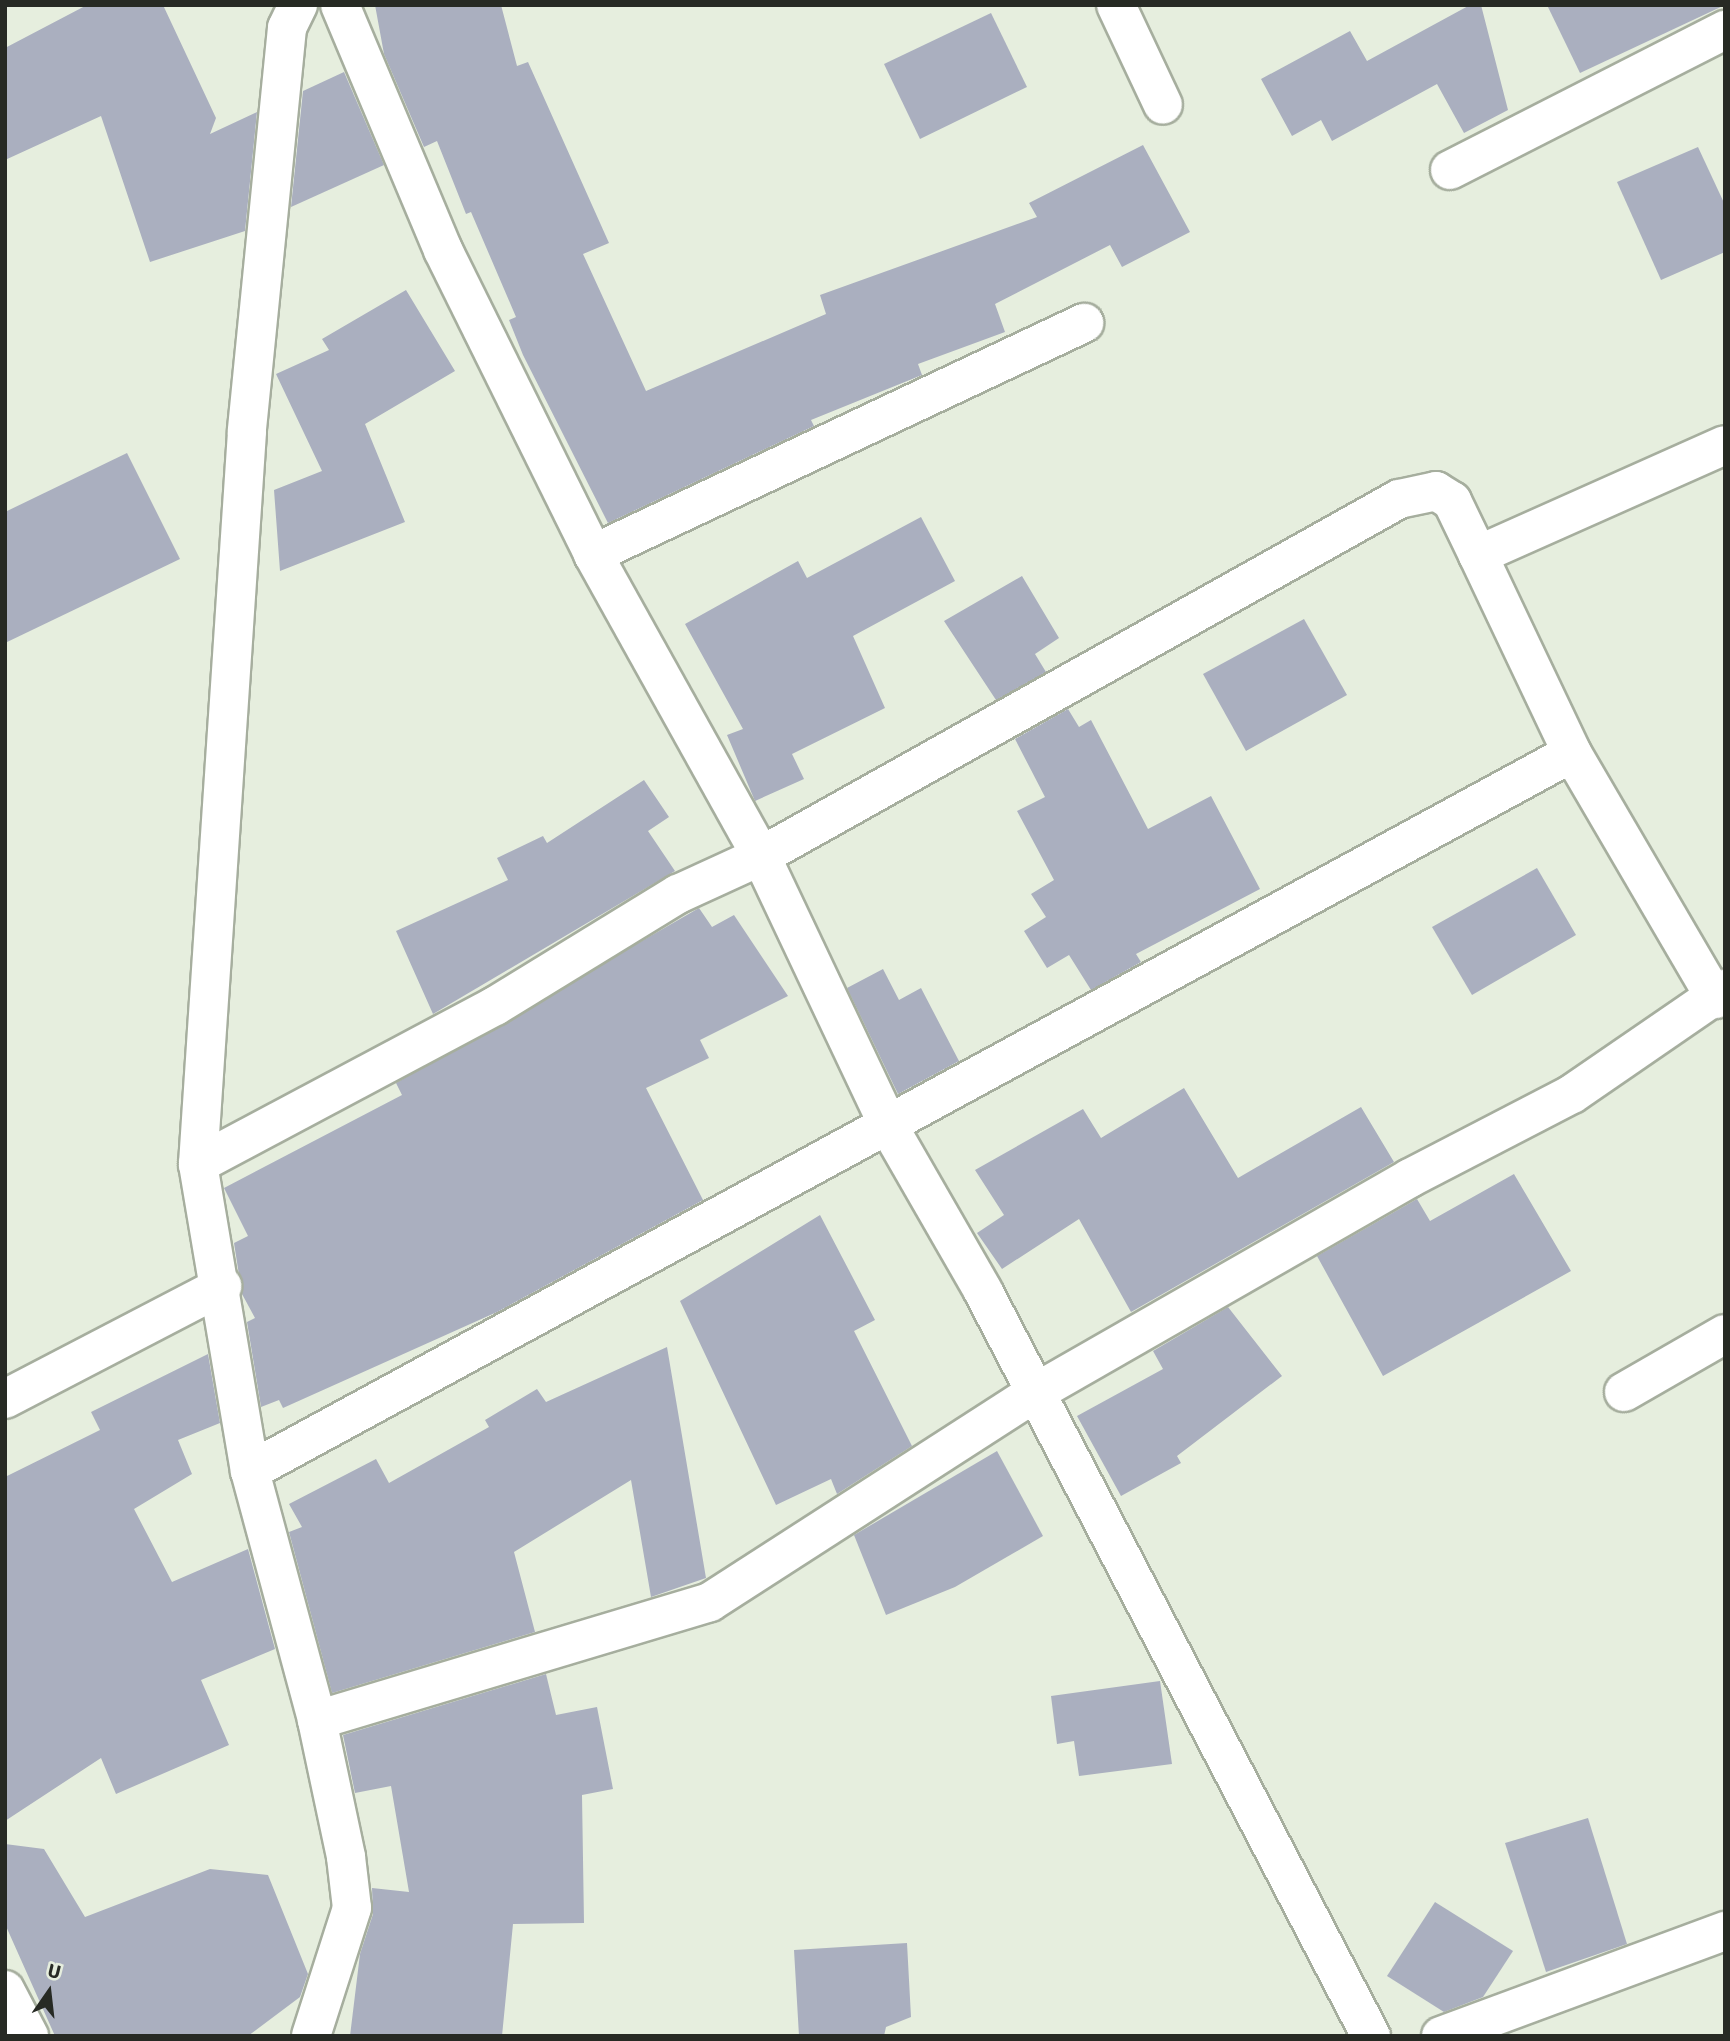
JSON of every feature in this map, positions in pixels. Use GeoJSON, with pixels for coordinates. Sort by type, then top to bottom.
{"type":"FeatureCollection","features":[{"type":"Feature","properties":{"kind":"street"},"geometry":{"type":"LineString","coordinates":[[298,5],[287,28],[247,432],[198,1164],[222,1286],[250,1471],[317,1720],[352,1909],[311,2036]]}},
{"type":"Feature","properties":{"kind":"street"},"geometry":{"type":"LineString","coordinates":[[340,5],[443,250],[593,554],[761,856],[890,1129],[983,1291],[1033,1394],[1371,2036]]}},
{"type":"Feature","properties":{"kind":"street"},"geometry":{"type":"LineString","coordinates":[[1116,5],[1163,105]]}},
{"type":"Feature","properties":{"kind":"street"},"geometry":{"type":"LineString","coordinates":[[1450,170],[1725,30]]}},
{"type":"Feature","properties":{"kind":"street"},"geometry":{"type":"LineString","coordinates":[[593,554],[1084,323]]}},
{"type":"Feature","properties":{"kind":"street"},"geometry":{"type":"LineString","coordinates":[[1478,555],[1725,445]]}},
{"type":"Feature","properties":{"kind":"street"},"geometry":{"type":"LineString","coordinates":[[198,1164],[495,1006],[678,894],[761,856],[1399,499],[1436,491],[1452,501],[1572,753],[1720,994],[1572,1094],[1410,1178],[1033,1394],[710,1602],[317,1720]]}},
{"type":"Feature","properties":{"kind":"street"},"geometry":{"type":"LineString","coordinates":[[250,1471],[890,1129],[1572,753]]}},
{"type":"Feature","properties":{"kind":"street"},"geometry":{"type":"LineString","coordinates":[[5,1399],[222,1286]]}},
{"type":"Feature","properties":{"kind":"street"},"geometry":{"type":"LineString","coordinates":[[1624,1392],[1725,1334]]}},
{"type":"Feature","properties":{"kind":"street"},"geometry":{"type":"LineString","coordinates":[[1441,2036],[1725,1931]]}},
{"type":"Feature","properties":{"kind":"street"},"geometry":{"type":"LineString","coordinates":[[5,1990],[29,2036]]}},
{"type":"Feature","properties":{"kind":"building"},"geometry":{"type":"Polygon","coordinates":[[[87,5],[163,5],[216,118],[210,134],[257,112],[245,231],[150,262],[101,116],[5,160],[5,48],[87,5]]]}},
{"type":"Feature","properties":{"kind":"building"},"geometry":{"type":"Polygon","coordinates":[[[375,5],[501,5],[517,66],[528,62],[609,243],[583,254],[646,391],[826,314],[820,295],[1037,217],[1029,203],[1143,145],[1190,232],[1122,267],[1110,245],[995,304],[1005,332],[918,364],[922,375],[811,420],[814,426],[608,523],[523,355],[509,320],[516,317],[471,212],[466,214],[437,141],[424,147],[384,54],[375,5]]]}},
{"type":"Feature","properties":{"kind":"building"},"geometry":{"type":"Polygon","coordinates":[[[1470,5],[1481,5],[1508,110],[1464,133],[1437,84],[1332,141],[1321,120],[1292,136],[1261,79],[1350,31],[1367,61],[1470,5]]]}},
{"type":"Feature","properties":{"kind":"building"},"geometry":{"type":"Polygon","coordinates":[[[1547,5],[1725,5],[1580,73],[1547,5]]]}},
{"type":"Feature","properties":{"kind":"building"},"geometry":{"type":"Polygon","coordinates":[[[991,13],[1027,87],[920,139],[884,64],[991,13]]]}},
{"type":"Feature","properties":{"kind":"building"},"geometry":{"type":"Polygon","coordinates":[[[344,72],[384,165],[291,207],[303,91],[344,72]]]}},
{"type":"Feature","properties":{"kind":"building"},"geometry":{"type":"Polygon","coordinates":[[[1698,147],[1725,205],[1725,252],[1661,280],[1617,182],[1698,147]]]}},
{"type":"Feature","properties":{"kind":"building"},"geometry":{"type":"Polygon","coordinates":[[[406,290],[455,371],[365,424],[405,522],[280,571],[274,490],[322,471],[276,374],[329,350],[322,339],[406,290]]]}},
{"type":"Feature","properties":{"kind":"building"},"geometry":{"type":"Polygon","coordinates":[[[127,453],[180,559],[5,643],[5,512],[127,453]]]}},
{"type":"Feature","properties":{"kind":"building"},"geometry":{"type":"Polygon","coordinates":[[[921,517],[955,581],[853,636],[885,708],[792,754],[804,779],[755,801],[727,735],[743,729],[685,624],[798,561],[807,578],[921,517]]]}},
{"type":"Feature","properties":{"kind":"building"},"geometry":{"type":"Polygon","coordinates":[[[1022,576],[1059,638],[1035,654],[1046,672],[996,700],[944,621],[1022,576]]]}},
{"type":"Feature","properties":{"kind":"building"},"geometry":{"type":"Polygon","coordinates":[[[1304,619],[1347,695],[1246,751],[1203,674],[1304,619]]]}},
{"type":"Feature","properties":{"kind":"building"},"geometry":{"type":"Polygon","coordinates":[[[1068,709],[1079,727],[1091,720],[1148,829],[1211,796],[1260,889],[1136,954],[1141,962],[1091,990],[1069,955],[1047,968],[1024,931],[1046,917],[1031,894],[1054,880],[1017,811],[1045,797],[1015,739],[1068,709]]]}},
{"type":"Feature","properties":{"kind":"building"},"geometry":{"type":"Polygon","coordinates":[[[644,780],[669,817],[648,831],[675,871],[433,1014],[396,931],[508,880],[497,858],[543,836],[547,843],[644,780]]]}},
{"type":"Feature","properties":{"kind":"building"},"geometry":{"type":"Polygon","coordinates":[[[1537,868],[1576,935],[1472,995],[1432,927],[1537,868]]]}},
{"type":"Feature","properties":{"kind":"building"},"geometry":{"type":"Polygon","coordinates":[[[699,908],[712,927],[734,915],[788,996],[700,1040],[709,1058],[646,1088],[703,1200],[497,1312],[283,1408],[279,1400],[261,1407],[247,1322],[255,1318],[242,1294],[234,1243],[248,1236],[224,1188],[402,1095],[396,1083],[699,908]]]}},
{"type":"Feature","properties":{"kind":"building"},"geometry":{"type":"Polygon","coordinates":[[[883,969],[899,1000],[921,988],[959,1061],[898,1094],[847,988],[883,969]]]}},
{"type":"Feature","properties":{"kind":"building"},"geometry":{"type":"Polygon","coordinates":[[[1184,1088],[1238,1178],[1361,1107],[1394,1162],[1131,1312],[1079,1219],[1002,1269],[977,1233],[1004,1215],[975,1170],[1083,1109],[1101,1138],[1184,1088]]]}},
{"type":"Feature","properties":{"kind":"building"},"geometry":{"type":"Polygon","coordinates":[[[1514,1174],[1571,1271],[1383,1376],[1317,1256],[1417,1199],[1430,1221],[1514,1174]]]}},
{"type":"Feature","properties":{"kind":"building"},"geometry":{"type":"Polygon","coordinates":[[[820,1215],[875,1320],[854,1331],[912,1446],[837,1494],[831,1479],[776,1505],[680,1301],[820,1215]]]}},
{"type":"Feature","properties":{"kind":"building"},"geometry":{"type":"Polygon","coordinates":[[[1228,1307],[1282,1376],[1177,1456],[1181,1463],[1121,1496],[1077,1416],[1163,1369],[1153,1351],[1228,1307]]]}},
{"type":"Feature","properties":{"kind":"building"},"geometry":{"type":"Polygon","coordinates":[[[667,1347],[706,1578],[651,1597],[631,1480],[514,1552],[535,1632],[332,1693],[289,1532],[302,1527],[289,1504],[376,1459],[389,1483],[489,1427],[485,1420],[537,1389],[546,1402],[667,1347]]]}},
{"type":"Feature","properties":{"kind":"building"},"geometry":{"type":"Polygon","coordinates":[[[208,1354],[220,1423],[178,1440],[192,1474],[134,1509],[172,1582],[248,1549],[275,1649],[201,1680],[229,1745],[116,1794],[101,1758],[5,1821],[5,1477],[100,1430],[91,1412],[208,1354]]]}},
{"type":"Feature","properties":{"kind":"building"},"geometry":{"type":"Polygon","coordinates":[[[997,1451],[1043,1536],[955,1587],[886,1615],[854,1535],[997,1451]]]}},
{"type":"Feature","properties":{"kind":"building"},"geometry":{"type":"Polygon","coordinates":[[[546,1674],[556,1715],[597,1707],[613,1789],[582,1795],[584,1923],[513,1924],[502,2036],[350,2036],[360,1954],[373,1914],[372,1888],[409,1892],[391,1786],[355,1793],[343,1735],[546,1674]]]}},
{"type":"Feature","properties":{"kind":"building"},"geometry":{"type":"Polygon","coordinates":[[[1160,1681],[1172,1764],[1079,1776],[1074,1741],[1057,1744],[1051,1696],[1160,1681]]]}},
{"type":"Feature","properties":{"kind":"building"},"geometry":{"type":"Polygon","coordinates":[[[1588,1818],[1627,1944],[1546,1972],[1505,1843],[1588,1818]]]}},
{"type":"Feature","properties":{"kind":"building"},"geometry":{"type":"Polygon","coordinates":[[[5,1844],[44,1849],[85,1917],[210,1869],[268,1875],[308,1974],[300,1997],[248,2036],[55,2036],[5,1924],[5,1844]]]}},
{"type":"Feature","properties":{"kind":"building"},"geometry":{"type":"Polygon","coordinates":[[[1435,1902],[1513,1951],[1483,1997],[1444,2012],[1387,1976],[1435,1902]]]}},
{"type":"Feature","properties":{"kind":"building"},"geometry":{"type":"Polygon","coordinates":[[[907,1943],[911,2017],[886,2027],[884,2036],[799,2036],[794,1950],[907,1943]]]}}]}
